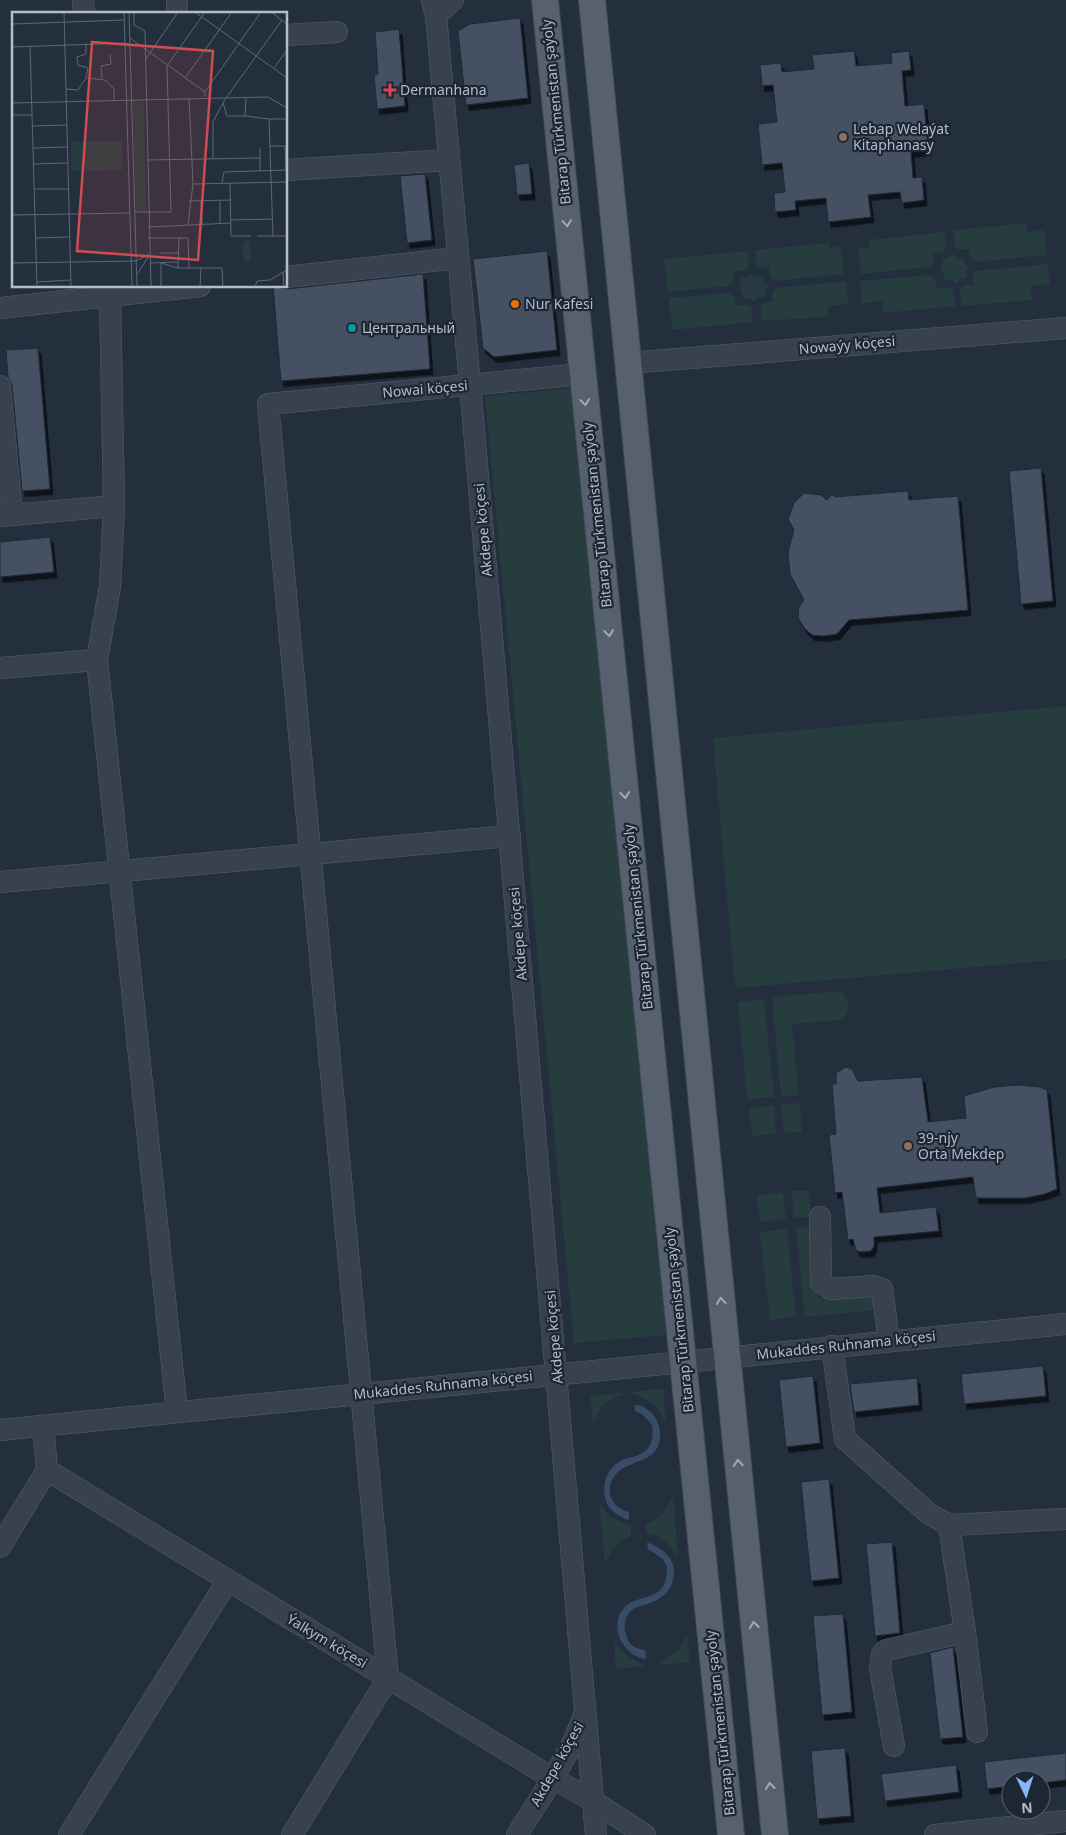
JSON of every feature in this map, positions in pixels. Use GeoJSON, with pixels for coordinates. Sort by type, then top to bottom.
{"type":"FeatureCollection","features":[{"type":"Feature","properties":{"kind":"main road","name":"Bitarap Türkmenistan şaýoly"},"geometry":{"type":"LineString","coordinates":[[545,0],[731,1835]]}},
{"type":"Feature","properties":{"kind":"main road"},"geometry":{"type":"LineString","coordinates":[[592,0],[775,1835]]}},
{"type":"Feature","properties":{"kind":"street"},"geometry":{"type":"LineString","coordinates":[[436,5],[453,0]]}},
{"type":"Feature","properties":{"kind":"street","name":"Akdepe köçesi"},"geometry":{"type":"LineString","coordinates":[[436,5],[585,1710],[578,1731],[517,1835]]}},
{"type":"Feature","properties":{"kind":"street"},"geometry":{"type":"LineString","coordinates":[[288,35],[337,32]]}},
{"type":"Feature","properties":{"kind":"street"},"geometry":{"type":"LineString","coordinates":[[288,170],[449,160]]}},
{"type":"Feature","properties":{"kind":"street"},"geometry":{"type":"LineString","coordinates":[[288,277],[458,258]]}},
{"type":"Feature","properties":{"kind":"street"},"geometry":{"type":"LineString","coordinates":[[0,308],[182,288]]}},
{"type":"Feature","properties":{"kind":"street"},"geometry":{"type":"LineString","coordinates":[[110,296],[114,506],[110,586],[97,660],[177,1412]]}},
{"type":"Feature","properties":{"kind":"street","name":"Nowaýy köçesi"},"geometry":{"type":"LineString","coordinates":[[628,362],[1066,328]]}},
{"type":"Feature","properties":{"kind":"street","name":"Nowai köçesi"},"geometry":{"type":"LineString","coordinates":[[312,854],[268,404],[583,374]]}},
{"type":"Feature","properties":{"kind":"street"},"geometry":{"type":"LineString","coordinates":[[0,386],[6,516],[114,506]]}},
{"type":"Feature","properties":{"kind":"street"},"geometry":{"type":"LineString","coordinates":[[0,668],[97,660]]}},
{"type":"Feature","properties":{"kind":"street"},"geometry":{"type":"LineString","coordinates":[[0,882],[510,836]]}},
{"type":"Feature","properties":{"kind":"street"},"geometry":{"type":"LineString","coordinates":[[292,1835],[388,1678],[312,854]]}},
{"type":"Feature","properties":{"kind":"street"},"geometry":{"type":"LineString","coordinates":[[820,1217],[821,1282],[831,1289],[874,1286],[882,1290],[889,1341]]}},
{"type":"Feature","properties":{"kind":"street","name":"Mukaddes Ruhnama köçesi"},"geometry":{"type":"LineString","coordinates":[[0,1430],[1066,1324]]}},
{"type":"Feature","properties":{"kind":"street"},"geometry":{"type":"LineString","coordinates":[[832,1346],[845,1439],[928,1514],[949,1525],[1066,1519]]}},
{"type":"Feature","properties":{"kind":"street"},"geometry":{"type":"LineString","coordinates":[[0,1547],[47,1470],[43,1426]]}},
{"type":"Feature","properties":{"kind":"street","name":"Ýalkym köçesi"},"geometry":{"type":"LineString","coordinates":[[47,1470],[552,1778],[593,1801],[644,1835]]}},
{"type":"Feature","properties":{"kind":"street"},"geometry":{"type":"LineString","coordinates":[[949,1525],[965,1632],[977,1732]]}},
{"type":"Feature","properties":{"kind":"street"},"geometry":{"type":"LineString","coordinates":[[69,1835],[228,1580]]}},
{"type":"Feature","properties":{"kind":"street"},"geometry":{"type":"LineString","coordinates":[[894,1746],[880,1668],[882,1654],[886,1650],[965,1632]]}},
{"type":"Feature","properties":{"kind":"street"},"geometry":{"type":"LineString","coordinates":[[585,1710],[596,1835]]}},
{"type":"Feature","properties":{"kind":"street"},"geometry":{"type":"LineString","coordinates":[[935,1835],[1066,1821]]}},
{"type":"Feature","properties":{"kind":"green space"},"geometry":{"type":"Polygon","coordinates":[[[1025,223],[1027,232],[1044,230],[1047,255],[976,262],[970,258],[970,249],[959,249],[955,246],[953,230],[1025,223]]]}},
{"type":"Feature","properties":{"kind":"green space"},"geometry":{"type":"Polygon","coordinates":[[[945,232],[946,247],[942,252],[933,253],[934,262],[929,267],[861,274],[858,248],[869,247],[869,240],[945,232]]]}},
{"type":"Feature","properties":{"kind":"green space"},"geometry":{"type":"Polygon","coordinates":[[[829,243],[830,248],[841,246],[844,274],[775,281],[770,277],[769,267],[760,268],[756,265],[755,250],[829,243]]]}},
{"type":"Feature","properties":{"kind":"green space"},"geometry":{"type":"Polygon","coordinates":[[[747,251],[749,266],[745,270],[733,271],[734,280],[729,286],[668,292],[664,259],[747,251]]]}},
{"type":"Feature","properties":{"kind":"green space"},"geometry":{"type":"Polygon","coordinates":[[[953,254],[958,259],[964,258],[965,265],[969,268],[966,272],[966,278],[960,278],[956,284],[951,280],[944,280],[944,273],[939,269],[943,264],[943,259],[949,258],[953,254]]]}},
{"type":"Feature","properties":{"kind":"green space"},"geometry":{"type":"Polygon","coordinates":[[[1048,264],[1050,284],[1031,286],[1032,300],[962,306],[960,290],[963,285],[974,285],[973,275],[977,271],[1048,264]]]}},
{"type":"Feature","properties":{"kind":"green space"},"geometry":{"type":"Polygon","coordinates":[[[751,273],[755,277],[763,276],[763,282],[769,286],[765,289],[766,296],[758,297],[754,302],[750,298],[743,298],[742,292],[738,288],[741,284],[741,278],[747,278],[751,273]]]}},
{"type":"Feature","properties":{"kind":"green space"},"geometry":{"type":"Polygon","coordinates":[[[929,275],[936,280],[937,289],[948,287],[953,291],[955,306],[883,313],[882,301],[862,303],[860,281],[929,275]]]}},
{"type":"Feature","properties":{"kind":"green space"},"geometry":{"type":"Polygon","coordinates":[[[846,281],[849,304],[828,306],[829,317],[762,321],[761,307],[763,303],[773,302],[772,293],[776,288],[846,281]]]}},
{"type":"Feature","properties":{"kind":"green space"},"geometry":{"type":"Polygon","coordinates":[[[730,293],[735,297],[736,305],[748,305],[752,308],[753,322],[672,330],[669,298],[730,293]]]}},
{"type":"Feature","properties":{"kind":"green space"},"geometry":{"type":"Polygon","coordinates":[[[575,388],[666,1335],[574,1343],[485,396],[575,388]]]}},
{"type":"Feature","properties":{"kind":"green space"},"geometry":{"type":"Polygon","coordinates":[[[1066,706],[1066,959],[735,988],[713,738],[1066,706]]]}},
{"type":"Feature","properties":{"kind":"green space"},"geometry":{"type":"Polygon","coordinates":[[[840,991],[846,996],[848,1002],[846,1016],[839,1020],[792,1024],[799,1095],[781,1097],[772,997],[840,991]]]}},
{"type":"Feature","properties":{"kind":"green space"},"geometry":{"type":"Polygon","coordinates":[[[764,999],[774,1097],[747,1099],[738,1002],[764,999]]]}},
{"type":"Feature","properties":{"kind":"green space"},"geometry":{"type":"Polygon","coordinates":[[[800,1103],[802,1132],[784,1133],[781,1104],[800,1103]]]}},
{"type":"Feature","properties":{"kind":"green space"},"geometry":{"type":"Polygon","coordinates":[[[774,1105],[776,1134],[752,1136],[749,1108],[774,1105]]]}},
{"type":"Feature","properties":{"kind":"green space"},"geometry":{"type":"Polygon","coordinates":[[[809,1190],[811,1217],[794,1218],[792,1191],[809,1190]]]}},
{"type":"Feature","properties":{"kind":"green space"},"geometry":{"type":"Polygon","coordinates":[[[783,1193],[786,1219],[760,1222],[757,1195],[783,1193]]]}},
{"type":"Feature","properties":{"kind":"green space"},"geometry":{"type":"Polygon","coordinates":[[[811,1227],[818,1298],[875,1295],[876,1310],[805,1317],[796,1228],[811,1227]]]}},
{"type":"Feature","properties":{"kind":"green space"},"geometry":{"type":"Polygon","coordinates":[[[787,1229],[796,1317],[770,1320],[760,1232],[787,1229]]]}},
{"type":"Feature","properties":{"kind":"green space"},"geometry":{"type":"Polygon","coordinates":[[[663,1389],[666,1422],[655,1405],[644,1398],[628,1392],[663,1389]]]}},
{"type":"Feature","properties":{"kind":"green space"},"geometry":{"type":"Polygon","coordinates":[[[623,1393],[606,1402],[599,1410],[593,1426],[590,1396],[623,1393]]]}},
{"type":"Feature","properties":{"kind":"green space"},"geometry":{"type":"Polygon","coordinates":[[[673,1496],[678,1557],[657,1536],[647,1534],[645,1524],[659,1517],[673,1496]]]}},
{"type":"Feature","properties":{"kind":"green space"},"geometry":{"type":"Polygon","coordinates":[[[599,1502],[612,1517],[620,1522],[631,1525],[631,1536],[622,1540],[615,1547],[605,1564],[599,1502]]]}},
{"type":"Feature","properties":{"kind":"green space"},"geometry":{"type":"Polygon","coordinates":[[[687,1633],[690,1662],[658,1665],[680,1648],[687,1633]]]}},
{"type":"Feature","properties":{"kind":"green space"},"geometry":{"type":"Polygon","coordinates":[[[614,1641],[628,1656],[647,1666],[616,1669],[614,1641]]]}},
{"type":"Feature","properties":{"kind":"water"},"geometry":{"type":"Polygon","coordinates":[[[635,1405],[640,1405],[654,1416],[659,1427],[660,1438],[654,1452],[643,1460],[629,1465],[617,1473],[610,1484],[613,1502],[622,1510],[629,1512],[629,1520],[617,1514],[608,1506],[604,1486],[609,1471],[616,1464],[643,1453],[651,1442],[653,1434],[652,1425],[642,1414],[635,1411],[635,1405]]]}},
{"type":"Feature","properties":{"kind":"water"},"geometry":{"type":"Polygon","coordinates":[[[647,1542],[669,1557],[672,1561],[674,1572],[670,1588],[663,1596],[634,1609],[625,1621],[628,1641],[634,1647],[645,1650],[646,1659],[637,1657],[624,1646],[618,1630],[618,1621],[620,1613],[626,1606],[657,1592],[665,1582],[667,1567],[663,1559],[648,1549],[647,1542]]]}},
{"type":"Feature","properties":{"kind":"building"},"geometry":{"type":"Polygon","coordinates":[[[520,18],[528,98],[466,105],[458,31],[470,24],[520,18]]]}},
{"type":"Feature","properties":{"kind":"building"},"geometry":{"type":"Polygon","coordinates":[[[399,29],[405,106],[377,109],[374,75],[378,74],[375,32],[399,29]]]}},
{"type":"Feature","properties":{"kind":"building","name":"Lebap Welaýat Kitaphanasy"},"geometry":{"type":"Polygon","coordinates":[[[854,51],[856,66],[892,63],[891,53],[909,51],[911,70],[902,71],[905,106],[924,104],[928,150],[911,152],[913,178],[922,177],[924,200],[902,203],[900,192],[868,195],[871,217],[828,222],[826,198],[795,201],[796,210],[775,212],[774,193],[785,192],[782,163],[762,165],[758,124],[777,122],[773,85],[762,86],[760,65],[781,63],[782,72],[814,69],[812,55],[854,51]]]}},
{"type":"Feature","properties":{"kind":"building"},"geometry":{"type":"Polygon","coordinates":[[[529,163],[532,194],[517,195],[514,165],[529,163]]]}},
{"type":"Feature","properties":{"kind":"building"},"geometry":{"type":"Polygon","coordinates":[[[425,174],[432,240],[407,243],[400,176],[425,174]]]}},
{"type":"Feature","properties":{"kind":"building","name":"Nur Kafesi"},"geometry":{"type":"Polygon","coordinates":[[[547,251],[557,350],[494,357],[483,348],[473,259],[547,251]]]}},
{"type":"Feature","properties":{"kind":"building","name":"Центральный"},"geometry":{"type":"Polygon","coordinates":[[[423,274],[430,369],[281,381],[273,288],[287,289],[423,274]]]}},
{"type":"Feature","properties":{"kind":"building"},"geometry":{"type":"Polygon","coordinates":[[[38,348],[50,489],[22,491],[12,385],[8,377],[6,350],[38,348]]]}},
{"type":"Feature","properties":{"kind":"building"},"geometry":{"type":"Polygon","coordinates":[[[1041,468],[1053,601],[1021,604],[1009,471],[1041,468]]]}},
{"type":"Feature","properties":{"kind":"building"},"geometry":{"type":"Polygon","coordinates":[[[908,491],[909,500],[958,496],[968,610],[849,620],[837,634],[812,635],[805,629],[798,618],[799,607],[804,600],[790,574],[788,552],[794,530],[788,519],[794,503],[804,493],[821,495],[827,500],[832,494],[835,497],[908,491]]]}},
{"type":"Feature","properties":{"kind":"building"},"geometry":{"type":"Polygon","coordinates":[[[50,537],[54,572],[0,577],[0,542],[50,537]]]}},
{"type":"Feature","properties":{"kind":"building"},"geometry":{"type":"Polygon","coordinates":[[[846,1067],[852,1069],[858,1081],[922,1077],[928,1122],[966,1118],[964,1096],[994,1087],[1019,1085],[1040,1087],[1047,1090],[1057,1189],[1045,1194],[1025,1198],[976,1198],[973,1177],[877,1188],[880,1213],[936,1207],[939,1231],[874,1237],[874,1246],[871,1251],[860,1252],[856,1250],[853,1239],[848,1240],[842,1192],[835,1193],[829,1135],[836,1134],[832,1084],[836,1084],[836,1073],[846,1067]]]}},
{"type":"Feature","properties":{"kind":"building"},"geometry":{"type":"Polygon","coordinates":[[[1043,1366],[1046,1396],[964,1404],[961,1374],[1043,1366]]]}},
{"type":"Feature","properties":{"kind":"building"},"geometry":{"type":"Polygon","coordinates":[[[813,1376],[820,1443],[786,1447],[779,1380],[813,1376]]]}},
{"type":"Feature","properties":{"kind":"building"},"geometry":{"type":"Polygon","coordinates":[[[917,1378],[919,1405],[854,1412],[850,1384],[917,1378]]]}},
{"type":"Feature","properties":{"kind":"building"},"geometry":{"type":"Polygon","coordinates":[[[829,1479],[839,1578],[811,1581],[801,1482],[829,1479]]]}},
{"type":"Feature","properties":{"kind":"building"},"geometry":{"type":"Polygon","coordinates":[[[892,1542],[900,1633],[875,1636],[866,1544],[892,1542]]]}},
{"type":"Feature","properties":{"kind":"building"},"geometry":{"type":"Polygon","coordinates":[[[843,1614],[852,1712],[822,1715],[813,1616],[843,1614]]]}},
{"type":"Feature","properties":{"kind":"building"},"geometry":{"type":"Polygon","coordinates":[[[953,1647],[963,1737],[940,1739],[930,1653],[953,1647]]]}},
{"type":"Feature","properties":{"kind":"building"},"geometry":{"type":"Polygon","coordinates":[[[845,1748],[851,1816],[817,1819],[811,1751],[845,1748]]]}},
{"type":"Feature","properties":{"kind":"building"},"geometry":{"type":"Polygon","coordinates":[[[1066,1753],[1066,1780],[1051,1782],[1051,1770],[1001,1770],[1001,1787],[987,1789],[984,1762],[1066,1753]]]}},
{"type":"Feature","properties":{"kind":"building"},"geometry":{"type":"Polygon","coordinates":[[[956,1765],[959,1792],[885,1801],[881,1774],[956,1765]]]}},
{"type":"Feature","properties":{"kind":"place","name":"Dermanhana"},"geometry":{"type":"Point","coordinates":[390,90]}},
{"type":"Feature","properties":{"kind":"place","name":"Lebap Welaýat Kitaphanasy"},"geometry":{"type":"Point","coordinates":[843,137]}},
{"type":"Feature","properties":{"kind":"place","name":"Nur Kafesi"},"geometry":{"type":"Point","coordinates":[515,304]}},
{"type":"Feature","properties":{"kind":"place","name":"Центральный"},"geometry":{"type":"Point","coordinates":[352,328]}},
{"type":"Feature","properties":{"kind":"place","name":"39-njy Orta Mekdep"},"geometry":{"type":"Point","coordinates":[908,1146]}}]}
